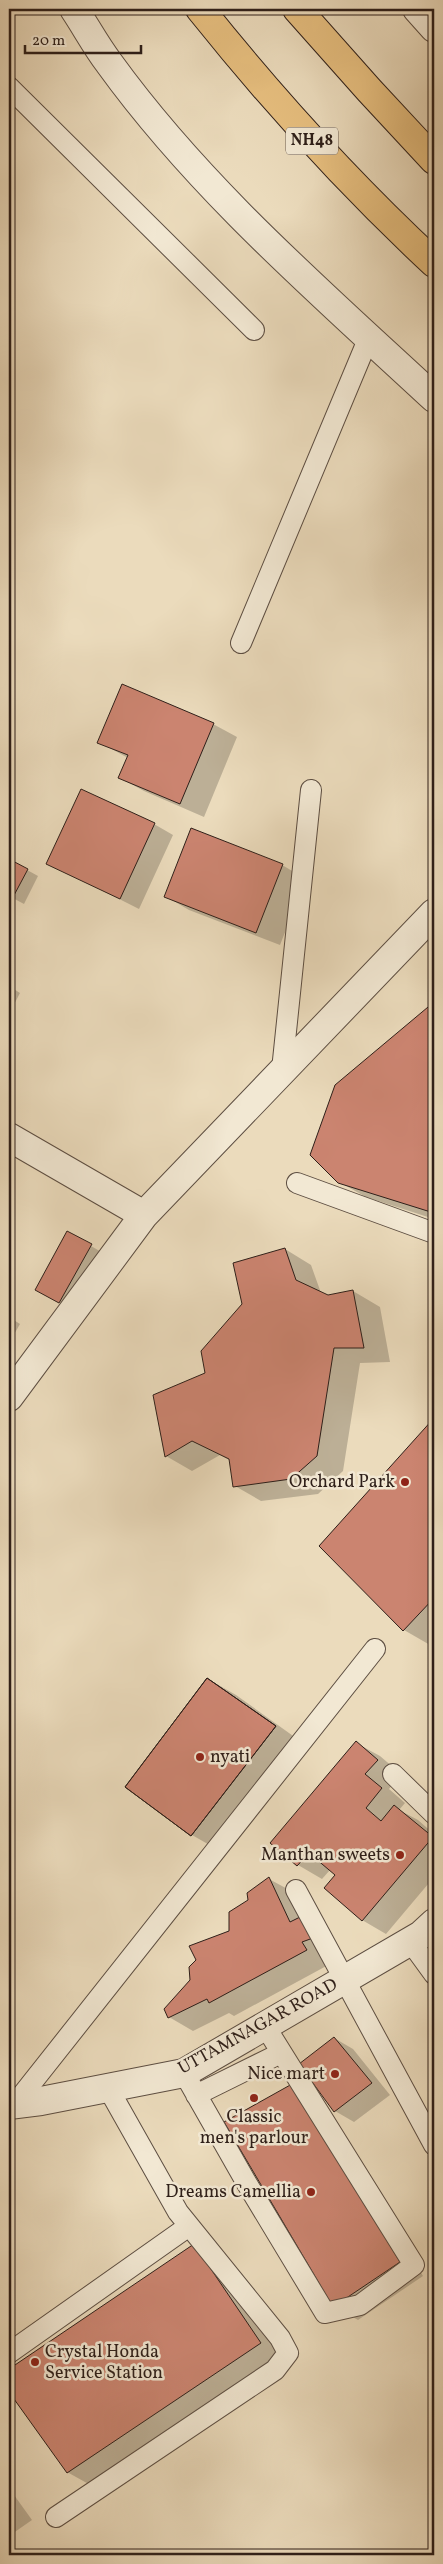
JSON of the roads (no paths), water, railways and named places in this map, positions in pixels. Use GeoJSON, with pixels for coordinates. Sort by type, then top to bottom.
{"type":"FeatureCollection","features":[{"type":"Feature","properties":{"kind":"highway","name":"NH48"},"geometry":{"type":"LineString","coordinates":[[200,9],[250,72],[312,141],[383,215],[434,263]]}},
{"type":"Feature","properties":{"kind":"highway"},"geometry":{"type":"LineString","coordinates":[[297,9],[434,160]]}},
{"type":"Feature","properties":{"kind":"street"},"geometry":{"type":"LineString","coordinates":[[74,9],[109,63],[172,141],[243,216],[434,398]]}},
{"type":"Feature","properties":{"kind":"street"},"geometry":{"type":"LineString","coordinates":[[417,9],[434,28]]}},
{"type":"Feature","properties":{"kind":"street"},"geometry":{"type":"LineString","coordinates":[[9,1397],[144,1215],[434,914]]}},
{"type":"Feature","properties":{"kind":"street"},"geometry":{"type":"LineString","coordinates":[[9,1137],[144,1215]]}},
{"type":"Feature","properties":{"kind":"street","name":"UTTAMNAGAR ROAD"},"geometry":{"type":"LineString","coordinates":[[12,2104],[41,2101],[108,2088],[190,2084],[264,2026],[410,1941],[434,1923]]}},
{"type":"Feature","properties":{"kind":"lane"},"geometry":{"type":"LineString","coordinates":[[9,87],[254,330]]}},
{"type":"Feature","properties":{"kind":"lane"},"geometry":{"type":"LineString","coordinates":[[240,643],[369,338]]}},
{"type":"Feature","properties":{"kind":"lane"},"geometry":{"type":"LineString","coordinates":[[282,1070],[311,790]]}},
{"type":"Feature","properties":{"kind":"lane"},"geometry":{"type":"LineString","coordinates":[[297,1182],[434,1234]]}},
{"type":"Feature","properties":{"kind":"lane"},"geometry":{"type":"LineString","coordinates":[[12,2104],[375,1649]]}},
{"type":"Feature","properties":{"kind":"lane"},"geometry":{"type":"LineString","coordinates":[[394,1774],[434,1814]]}},
{"type":"Feature","properties":{"kind":"lane"},"geometry":{"type":"LineString","coordinates":[[296,1890],[343,1980],[434,2145]]}},
{"type":"Feature","properties":{"kind":"lane"},"geometry":{"type":"LineString","coordinates":[[410,1941],[434,1974]]}},
{"type":"Feature","properties":{"kind":"lane"},"geometry":{"type":"LineString","coordinates":[[264,2026],[281,2053],[414,2265],[360,2305],[325,2313],[246,2182],[190,2084],[281,2053]]}},
{"type":"Feature","properties":{"kind":"lane"},"geometry":{"type":"LineString","coordinates":[[56,2517],[275,2370],[288,2353],[280,2338],[178,2212],[108,2088]]}},
{"type":"Feature","properties":{"kind":"lane"},"geometry":{"type":"LineString","coordinates":[[9,2353],[189,2226]]}},
{"type":"Feature","properties":{"kind":"place","name":"Orchard Park"},"geometry":{"type":"Point","coordinates":[405,1482]}},
{"type":"Feature","properties":{"kind":"place","name":"nyati"},"geometry":{"type":"Point","coordinates":[200,1757]}},
{"type":"Feature","properties":{"kind":"place","name":"Manthan sweets"},"geometry":{"type":"Point","coordinates":[400,1855]}},
{"type":"Feature","properties":{"kind":"place","name":"Nice mart"},"geometry":{"type":"Point","coordinates":[335,2074]}},
{"type":"Feature","properties":{"kind":"place","name":"Classic men's parlour"},"geometry":{"type":"Point","coordinates":[254,2098]}},
{"type":"Feature","properties":{"kind":"place","name":"Dreams Camellia"},"geometry":{"type":"Point","coordinates":[311,2192]}},
{"type":"Feature","properties":{"kind":"place","name":"Crystal Honda Service Station"},"geometry":{"type":"Point","coordinates":[35,2362]}}]}
